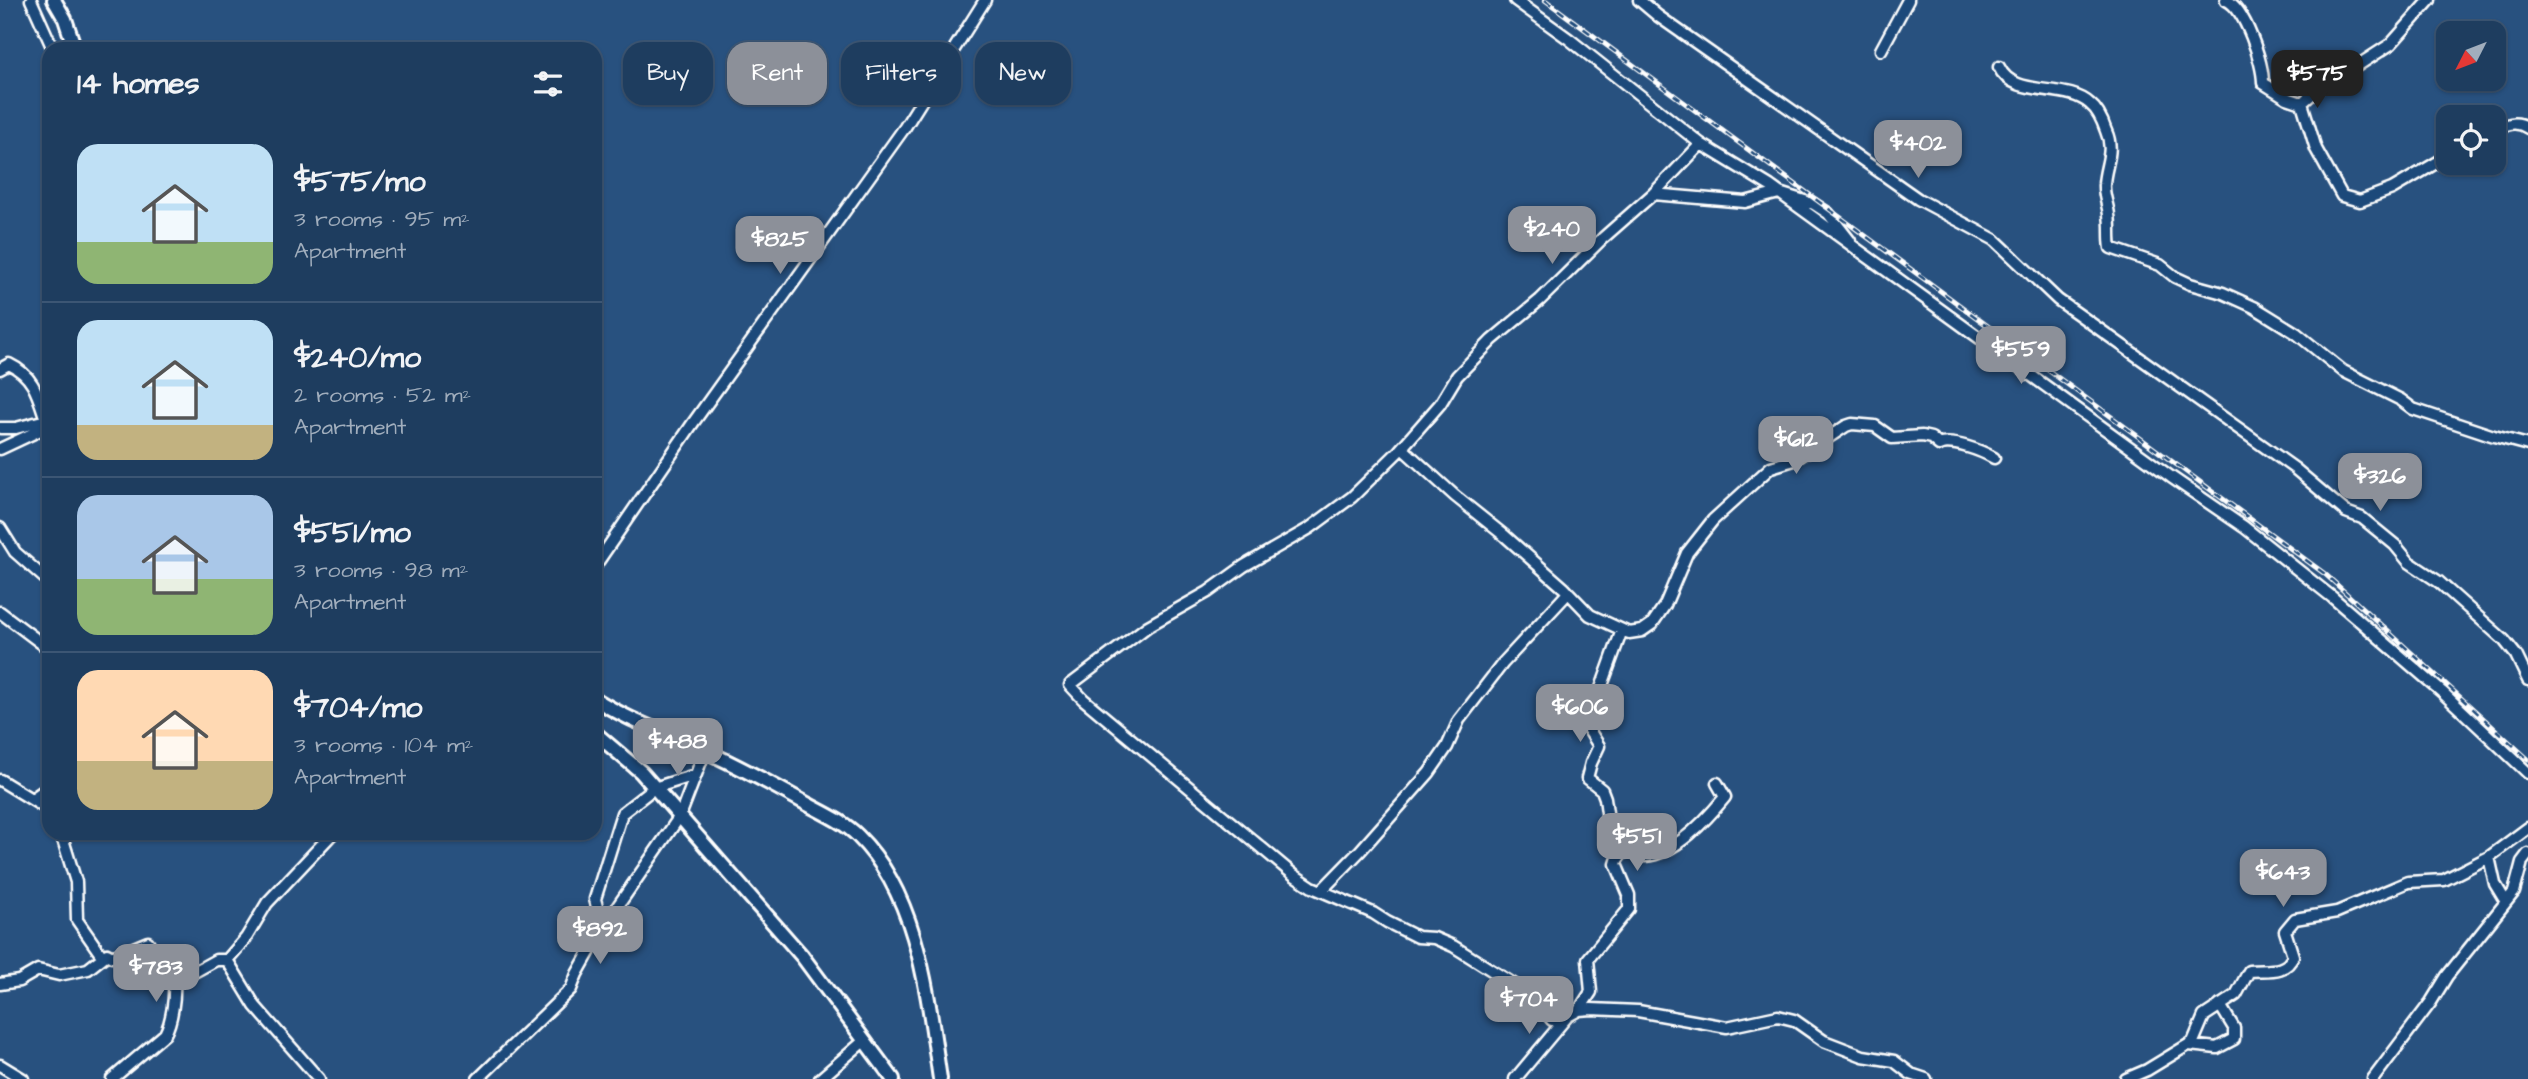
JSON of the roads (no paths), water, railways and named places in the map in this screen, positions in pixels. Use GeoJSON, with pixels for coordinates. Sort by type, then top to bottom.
{"type":"FeatureCollection","features":[{"type":"Feature","properties":{"kind":"street"},"geometry":{"type":"LineString","coordinates":[[31,0],[50,42]]}},
{"type":"Feature","properties":{"kind":"street"},"geometry":{"type":"LineString","coordinates":[[54,0],[65,19],[73,42]]}},
{"type":"Feature","properties":{"kind":"street"},"geometry":{"type":"LineString","coordinates":[[602,556],[693,423],[905,127],[985,0]]}},
{"type":"Feature","properties":{"kind":"street"},"geometry":{"type":"LineString","coordinates":[[1515,0],[1569,39],[1701,144],[1779,193],[2244,527],[2332,597],[2442,692],[2528,773]]}},
{"type":"Feature","properties":{"kind":"street"},"geometry":{"type":"LineString","coordinates":[[1639,0],[1907,192],[1995,240],[2059,300],[2294,468],[2346,512],[2362,518],[2395,545],[2409,562],[2438,582],[2504,640],[2516,655],[2528,680]]}},
{"type":"Feature","properties":{"kind":"street"},"geometry":{"type":"LineString","coordinates":[[1881,50],[1909,0]]}},
{"type":"Feature","properties":{"kind":"street"},"geometry":{"type":"LineString","coordinates":[[2226,0],[2232,2],[2250,30],[2263,68],[2263,83],[2302,103]]}},
{"type":"Feature","properties":{"kind":"street"},"geometry":{"type":"LineString","coordinates":[[2302,103],[2331,77],[2343,75],[2391,44],[2430,0]]}},
{"type":"Feature","properties":{"kind":"street"},"geometry":{"type":"LineString","coordinates":[[1999,67],[2002,74],[2012,82],[2085,99],[2096,111],[2108,134],[2111,149],[2103,187],[2110,218],[2111,248],[2160,265],[2175,277],[2190,284],[2223,293],[2253,307],[2296,333],[2343,371],[2401,400],[2413,409],[2528,445]]}},
{"type":"Feature","properties":{"kind":"street"},"geometry":{"type":"LineString","coordinates":[[2302,103],[2316,149],[2342,196],[2360,201],[2392,190],[2436,163]]}},
{"type":"Feature","properties":{"kind":"street"},"geometry":{"type":"LineString","coordinates":[[2506,124],[2528,128]]}},
{"type":"Feature","properties":{"kind":"street"},"geometry":{"type":"LineString","coordinates":[[1701,144],[1653,194],[1603,238],[1540,300],[1492,340],[1457,376],[1440,404],[1402,448],[1352,497],[1310,528],[1148,626],[1070,685],[1083,699],[1294,874],[1321,891],[1373,913],[1417,937],[1434,938],[1453,946],[1531,995],[1552,1020],[1579,1010],[1638,1011],[1727,1027],[1778,1016],[1786,1017],[1824,1041],[1863,1056],[1894,1061],[1911,1074],[1926,1079]]}},
{"type":"Feature","properties":{"kind":"street"},"geometry":{"type":"LineString","coordinates":[[1653,194],[1745,202],[1779,193]]}},
{"type":"Feature","properties":{"kind":"street"},"geometry":{"type":"LineString","coordinates":[[0,369],[9,364],[19,369],[35,386],[42,405]]}},
{"type":"Feature","properties":{"kind":"street"},"geometry":{"type":"LineString","coordinates":[[0,428],[42,423]]}},
{"type":"Feature","properties":{"kind":"street"},"geometry":{"type":"LineString","coordinates":[[0,449],[42,425]]}},
{"type":"Feature","properties":{"kind":"street"},"geometry":{"type":"LineString","coordinates":[[1402,448],[1505,536],[1590,615],[1629,633],[1642,631],[1652,624],[1665,605],[1687,553],[1713,520],[1768,469],[1794,460],[1846,426],[1875,426],[1892,438],[1922,436],[1931,438],[1938,445],[1945,442],[1977,449],[1993,458]]}},
{"type":"Feature","properties":{"kind":"street"},"geometry":{"type":"LineString","coordinates":[[0,528],[15,552],[42,576]]}},
{"type":"Feature","properties":{"kind":"street"},"geometry":{"type":"LineString","coordinates":[[1321,891],[1429,773],[1447,747],[1459,720],[1496,671],[1568,593]]}},
{"type":"Feature","properties":{"kind":"street"},"geometry":{"type":"LineString","coordinates":[[0,612],[42,644]]}},
{"type":"Feature","properties":{"kind":"street"},"geometry":{"type":"LineString","coordinates":[[1579,1010],[1591,992],[1588,959],[1629,909],[1626,886],[1616,864],[1620,854],[1609,827],[1605,798],[1602,790],[1587,778],[1599,746],[1587,726],[1622,630]]}},
{"type":"Feature","properties":{"kind":"street"},"geometry":{"type":"LineString","coordinates":[[602,704],[624,718],[705,751],[786,792],[839,822],[856,834],[872,851],[897,894],[915,940],[940,1079]]}},
{"type":"Feature","properties":{"kind":"street"},"geometry":{"type":"LineString","coordinates":[[602,739],[641,772],[802,956],[892,1079]]}},
{"type":"Feature","properties":{"kind":"street"},"geometry":{"type":"LineString","coordinates":[[478,1079],[570,989],[604,926],[680,816],[705,751]]}},
{"type":"Feature","properties":{"kind":"street"},"geometry":{"type":"LineString","coordinates":[[604,926],[595,899],[622,813],[654,788],[695,775]]}},
{"type":"Feature","properties":{"kind":"street"},"geometry":{"type":"LineString","coordinates":[[0,780],[42,805]]}},
{"type":"Feature","properties":{"kind":"street"},"geometry":{"type":"LineString","coordinates":[[1620,854],[1629,850],[1642,856],[1662,852],[1700,827],[1725,797],[1717,783]]}},
{"type":"Feature","properties":{"kind":"street"},"geometry":{"type":"LineString","coordinates":[[32,799],[42,792]]}},
{"type":"Feature","properties":{"kind":"street"},"geometry":{"type":"LineString","coordinates":[[2126,1079],[2189,1045],[2195,1038],[2204,1016],[2236,995],[2249,971],[2277,970],[2291,962],[2293,956],[2285,931],[2295,919],[2337,912],[2408,883],[2444,880],[2489,858],[2528,828]]}},
{"type":"Feature","properties":{"kind":"street"},"geometry":{"type":"LineString","coordinates":[[63,840],[76,882],[77,920],[102,956]]}},
{"type":"Feature","properties":{"kind":"street"},"geometry":{"type":"LineString","coordinates":[[228,960],[246,938],[267,903],[326,840]]}},
{"type":"Feature","properties":{"kind":"street"},"geometry":{"type":"LineString","coordinates":[[2373,1079],[2431,1002],[2447,976],[2514,892],[2522,862],[2528,854]]}},
{"type":"Feature","properties":{"kind":"street"},"geometry":{"type":"LineString","coordinates":[[2489,858],[2495,884],[2506,902]]}},
{"type":"Feature","properties":{"kind":"street"},"geometry":{"type":"LineString","coordinates":[[0,984],[19,981],[38,970],[59,975],[88,969],[102,956],[107,954],[111,957],[148,942],[174,983],[175,997],[169,1025],[165,1034],[112,1079]]}},
{"type":"Feature","properties":{"kind":"street"},"geometry":{"type":"LineString","coordinates":[[174,983],[216,960],[228,960]]}},
{"type":"Feature","properties":{"kind":"street"},"geometry":{"type":"LineString","coordinates":[[228,960],[255,1006],[319,1079]]}},
{"type":"Feature","properties":{"kind":"street"},"geometry":{"type":"LineString","coordinates":[[2189,1045],[2217,1048],[2234,1039],[2234,1028],[2220,1004]]}},
{"type":"Feature","properties":{"kind":"street"},"geometry":{"type":"LineString","coordinates":[[1516,1079],[1536,1051],[1569,1014]]}},
{"type":"Feature","properties":{"kind":"street"},"geometry":{"type":"LineString","coordinates":[[820,1079],[865,1040]]}},
{"type":"Feature","properties":{"kind":"street"},"geometry":{"type":"LineString","coordinates":[[0,1065],[20,1078]]}},
{"type":"Feature","properties":{"kind":"railway"},"geometry":{"type":"LineString","coordinates":[[1545,0],[2325,574],[2528,759]]}}]}
